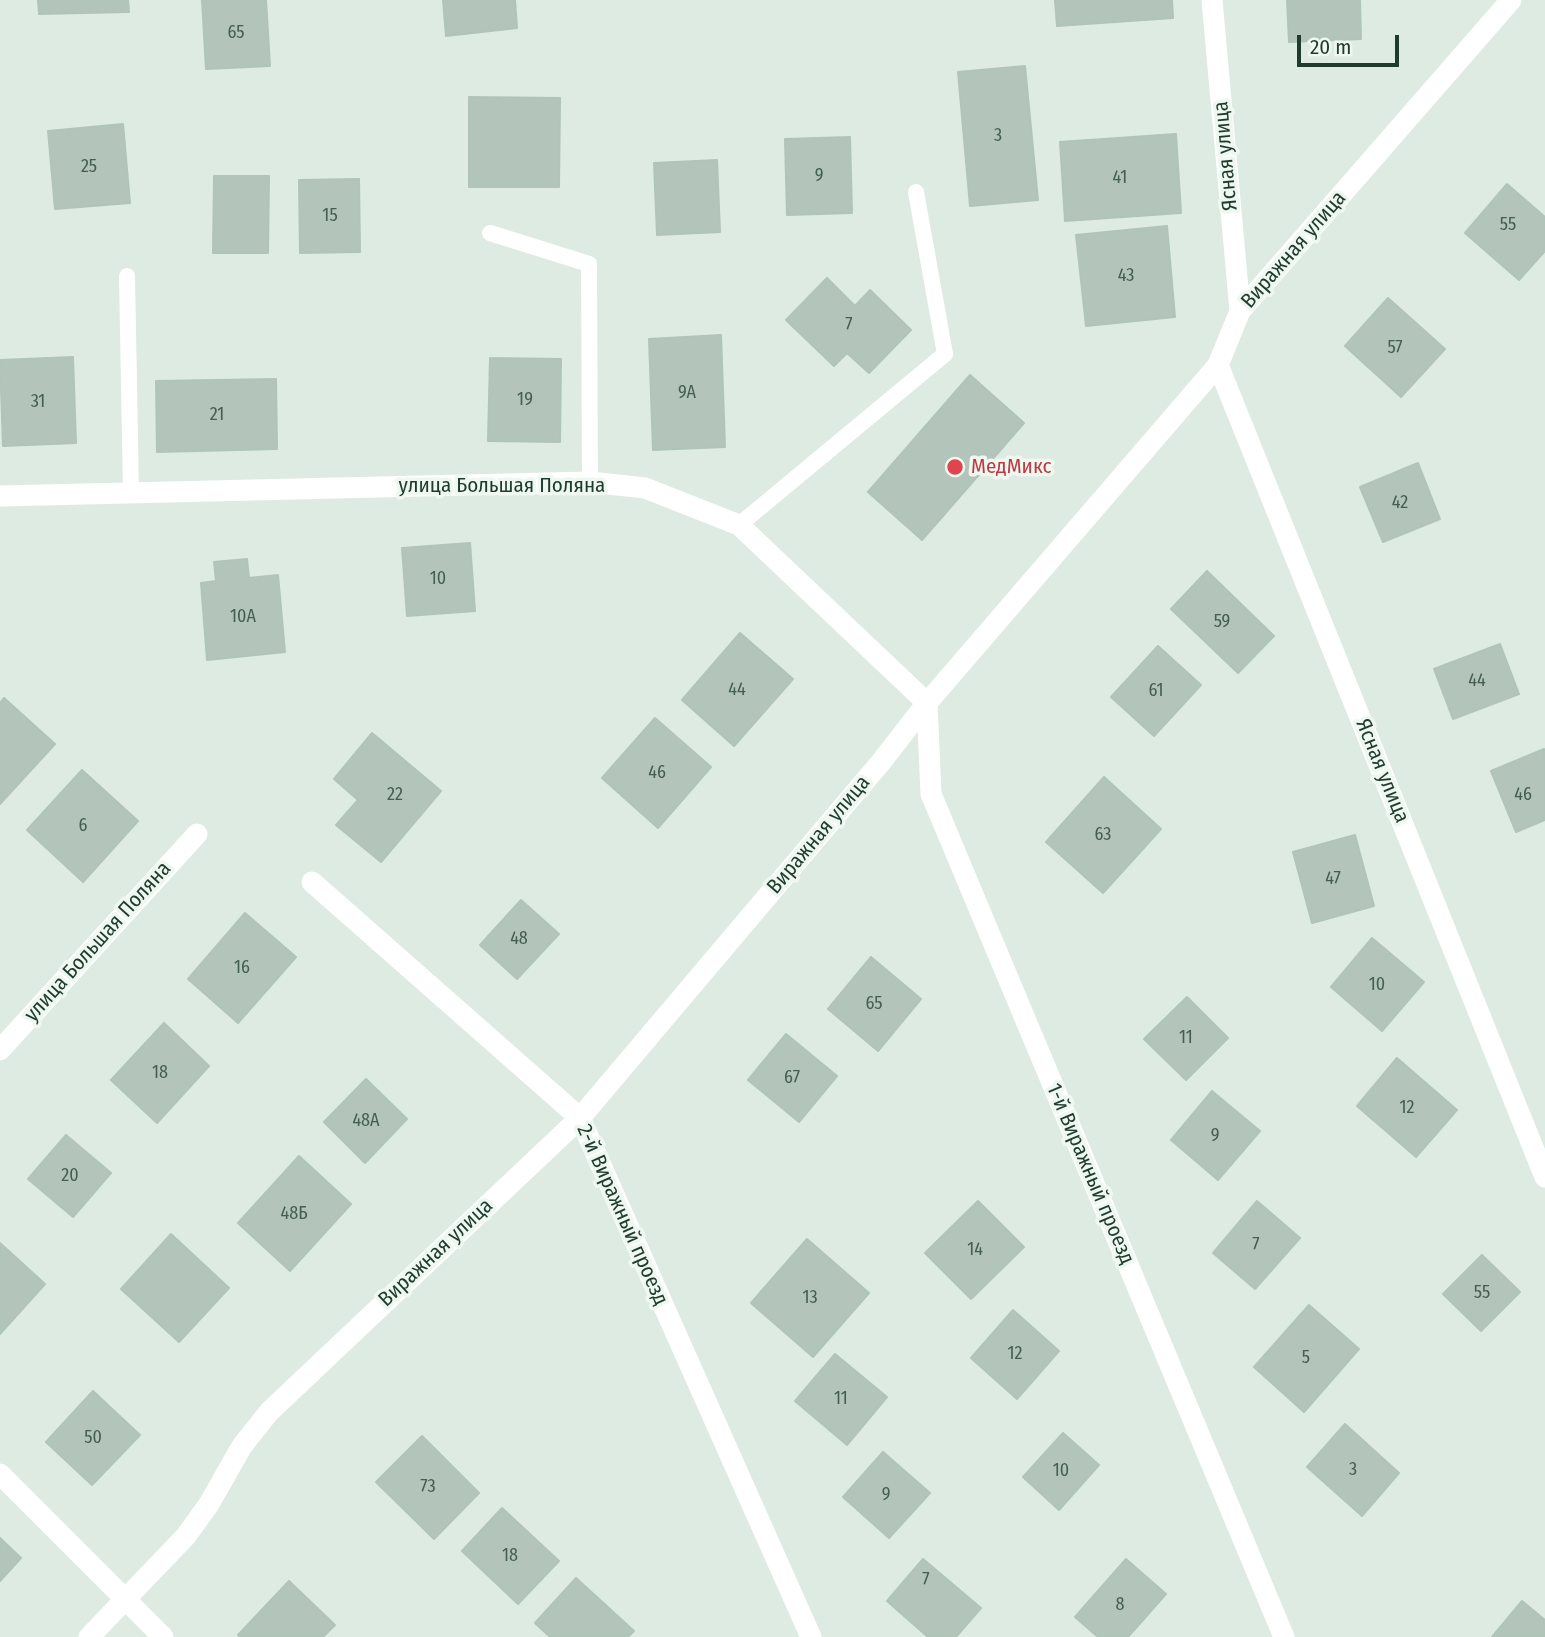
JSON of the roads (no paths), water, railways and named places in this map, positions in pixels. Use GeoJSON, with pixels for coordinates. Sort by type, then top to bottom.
{"type":"FeatureCollection","features":[{"type":"Feature","properties":{"kind":"street","name":"Ясная улица"},"geometry":{"type":"LineString","coordinates":[[1212,0],[1240,311]]}},
{"type":"Feature","properties":{"kind":"street","name":"Виражная улица"},"geometry":{"type":"LineString","coordinates":[[89,1637],[186,1536],[209,1504],[243,1446],[269,1412],[580,1118],[927,703],[1218,365],[1240,311],[1511,0]]}},
{"type":"Feature","properties":{"kind":"street","name":"Ясная улица"},"geometry":{"type":"LineString","coordinates":[[1218,365],[1545,1177]]}},
{"type":"Feature","properties":{"kind":"street","name":"улица Большая Поляна"},"geometry":{"type":"LineString","coordinates":[[0,496],[590,482],[645,488],[739,525],[927,703]]}},
{"type":"Feature","properties":{"kind":"street","name":"1-й Виражный проезд"},"geometry":{"type":"LineString","coordinates":[[927,703],[931,794],[1284,1637]]}},
{"type":"Feature","properties":{"kind":"street","name":"улица Большая Поляна"},"geometry":{"type":"LineString","coordinates":[[0,1050],[197,834]]}},
{"type":"Feature","properties":{"kind":"street","name":"2-й Виражный проезд"},"geometry":{"type":"LineString","coordinates":[[312,882],[580,1118],[811,1637]]}},
{"type":"Feature","properties":{"kind":"street"},"geometry":{"type":"LineString","coordinates":[[0,1475],[163,1637]]}},
{"type":"Feature","properties":{"kind":"lane"},"geometry":{"type":"LineString","coordinates":[[739,525],[944,354],[916,192]]}},
{"type":"Feature","properties":{"kind":"lane"},"geometry":{"type":"LineString","coordinates":[[490,233],[589,264],[590,482]]}},
{"type":"Feature","properties":{"kind":"lane"},"geometry":{"type":"LineString","coordinates":[[127,276],[131,493]]}},
{"type":"Feature","properties":{"kind":"place","name":"МедМикс"},"geometry":{"type":"Point","coordinates":[955,467]}}]}
